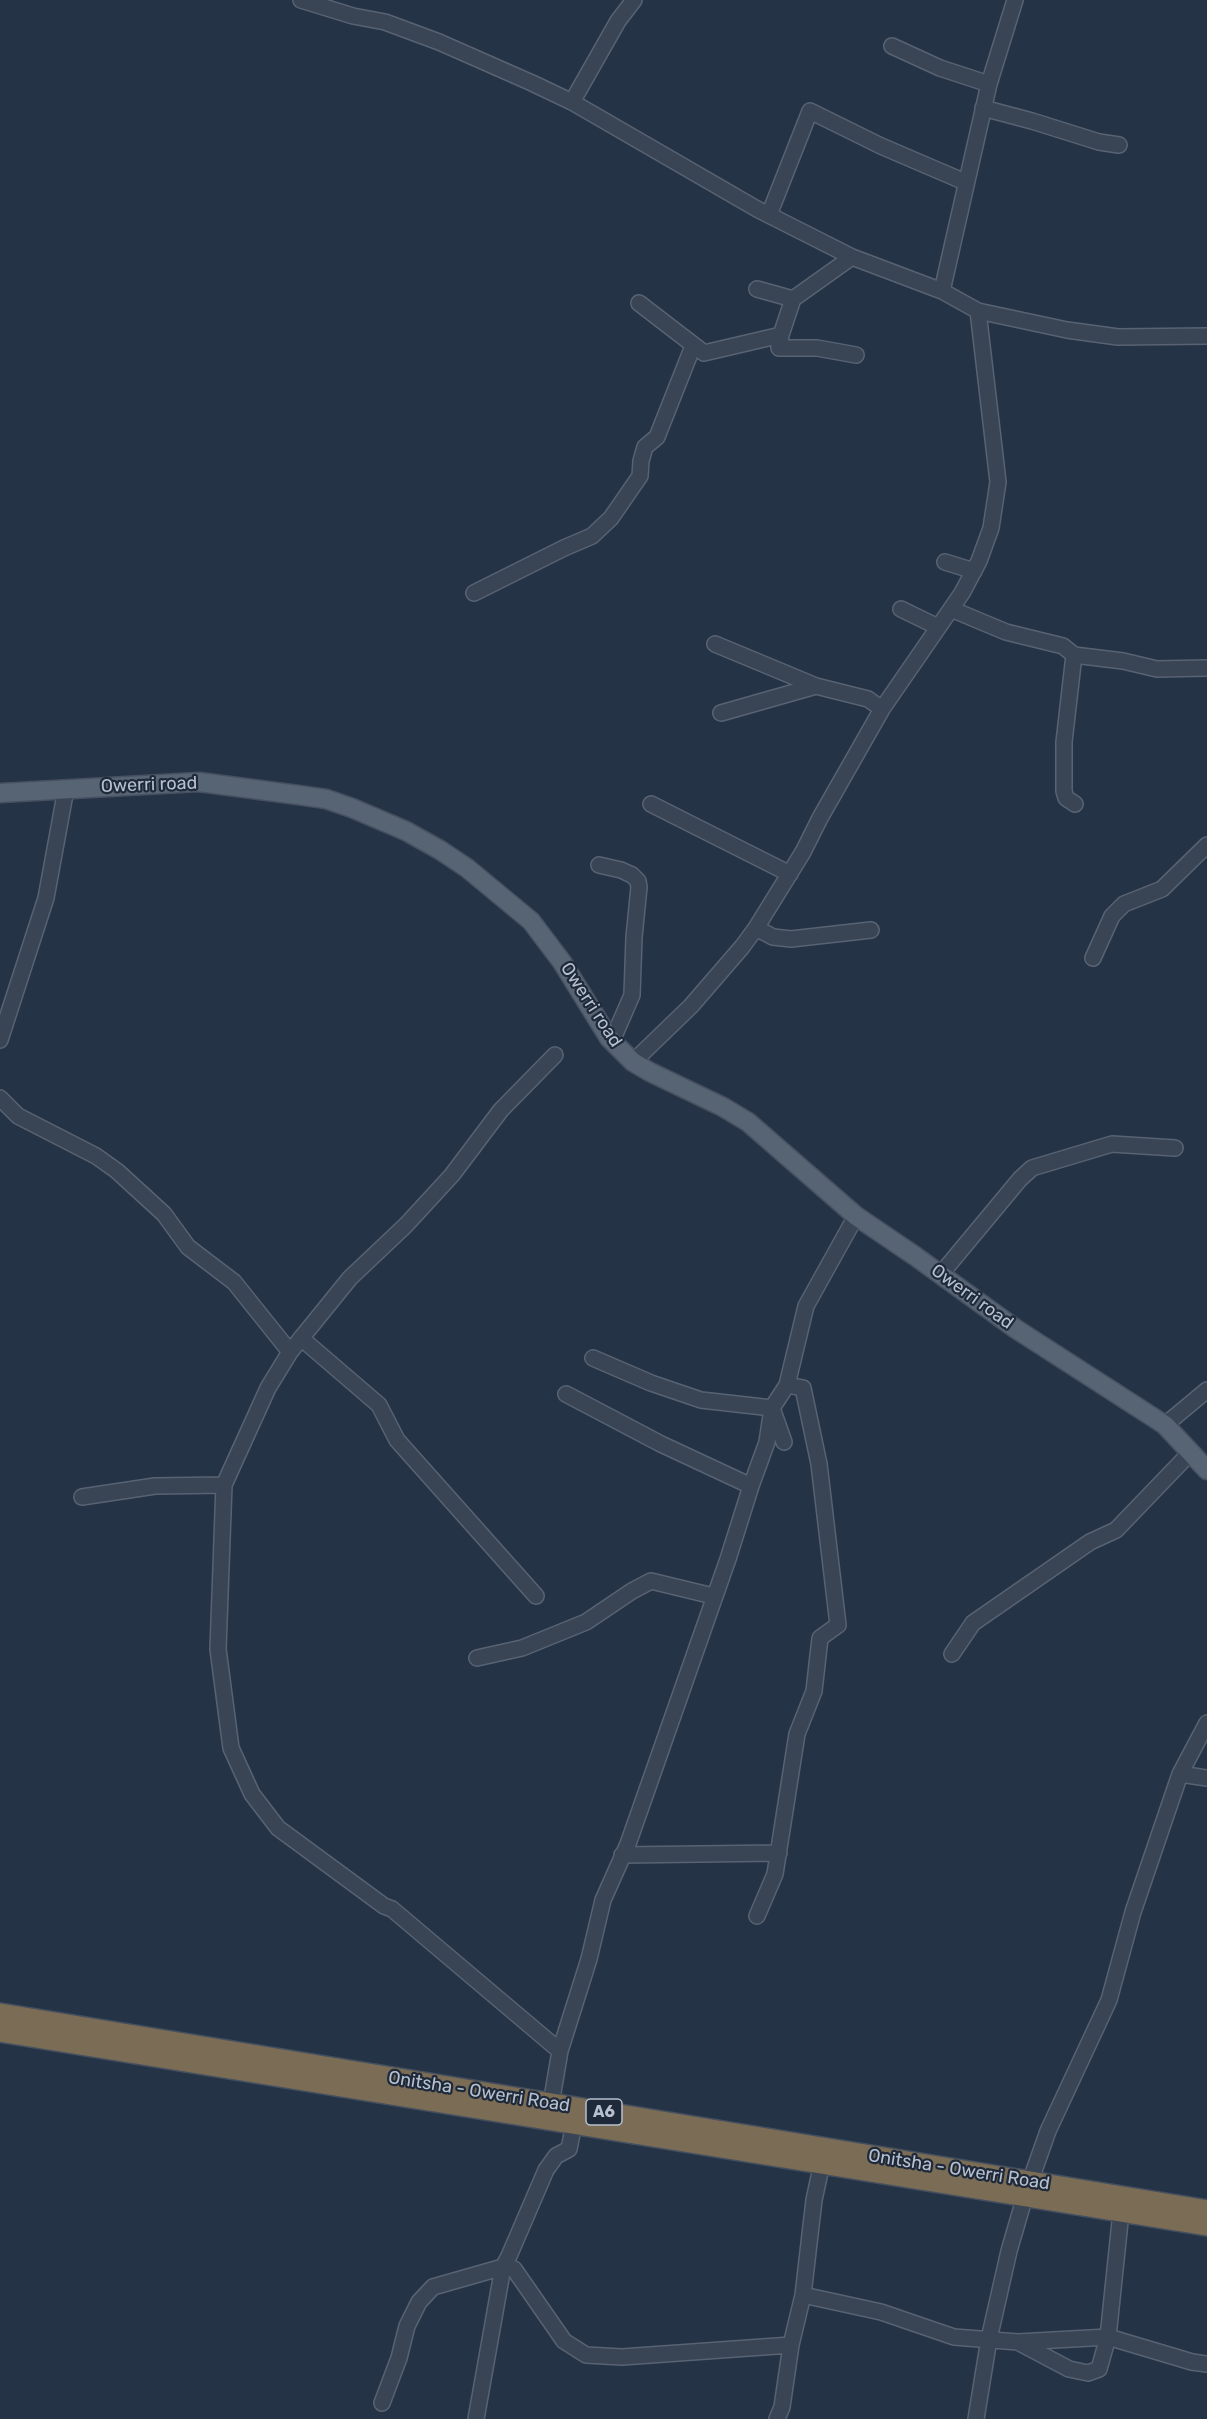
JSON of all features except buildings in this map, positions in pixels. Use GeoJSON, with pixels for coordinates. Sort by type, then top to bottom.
{"type":"FeatureCollection","features":[{"type":"Feature","properties":{"kind":"highway","name":"Onitsha - Owerri Road"},"geometry":{"type":"LineString","coordinates":[[0,2014],[551,2104],[1027,2189],[1121,2212],[1207,2226]]}},
{"type":"Feature","properties":{"kind":"highway","name":"Onitsha - Owerri Road"},"geometry":{"type":"LineString","coordinates":[[0,2031],[822,2163],[1207,2211]]}},
{"type":"Feature","properties":{"kind":"main road","name":"Owerri road"},"geometry":{"type":"LineString","coordinates":[[0,793],[199,782],[326,800],[388,823],[440,850],[467,868],[531,921],[562,962],[612,1041],[633,1062],[748,1122],[856,1216],[1016,1329],[1165,1425],[1207,1470]]}},
{"type":"Feature","properties":{"kind":"street"},"geometry":{"type":"LineString","coordinates":[[301,0],[414,32],[572,102],[769,215],[852,257],[942,291],[978,311],[1067,330],[1118,337],[1207,336]]}},
{"type":"Feature","properties":{"kind":"street"},"geometry":{"type":"LineString","coordinates":[[572,102],[618,21],[634,0]]}},
{"type":"Feature","properties":{"kind":"street"},"geometry":{"type":"LineString","coordinates":[[942,291],[989,84],[1015,0]]}},
{"type":"Feature","properties":{"kind":"street"},"geometry":{"type":"LineString","coordinates":[[892,46],[940,68],[989,84]]}},
{"type":"Feature","properties":{"kind":"street"},"geometry":{"type":"LineString","coordinates":[[983,108],[1099,142],[1119,145]]}},
{"type":"Feature","properties":{"kind":"street"},"geometry":{"type":"LineString","coordinates":[[769,215],[810,111],[882,146],[965,182]]}},
{"type":"Feature","properties":{"kind":"street"},"geometry":{"type":"LineString","coordinates":[[852,257],[793,299],[779,348],[816,348],[856,355]]}},
{"type":"Feature","properties":{"kind":"street"},"geometry":{"type":"LineString","coordinates":[[757,289],[793,299]]}},
{"type":"Feature","properties":{"kind":"street"},"geometry":{"type":"LineString","coordinates":[[639,303],[704,353],[781,335]]}},
{"type":"Feature","properties":{"kind":"street"},"geometry":{"type":"LineString","coordinates":[[633,1062],[691,1006],[756,928],[790,874],[882,709],[951,609],[974,571],[991,528],[998,482],[978,311]]}},
{"type":"Feature","properties":{"kind":"street"},"geometry":{"type":"LineString","coordinates":[[474,592],[592,536],[611,518],[640,476],[645,447],[657,437],[693,346]]}},
{"type":"Feature","properties":{"kind":"street"},"geometry":{"type":"LineString","coordinates":[[945,562],[974,571]]}},
{"type":"Feature","properties":{"kind":"street"},"geometry":{"type":"LineString","coordinates":[[902,609],[938,627]]}},
{"type":"Feature","properties":{"kind":"street"},"geometry":{"type":"LineString","coordinates":[[951,609],[1006,632],[1063,646],[1074,655],[1123,661],[1157,669],[1207,668]]}},
{"type":"Feature","properties":{"kind":"street"},"geometry":{"type":"LineString","coordinates":[[715,644],[816,686],[868,699],[882,709]]}},
{"type":"Feature","properties":{"kind":"street"},"geometry":{"type":"LineString","coordinates":[[1074,655],[1064,742],[1064,791],[1066,798],[1075,804]]}},
{"type":"Feature","properties":{"kind":"street"},"geometry":{"type":"LineString","coordinates":[[721,713],[816,686]]}},
{"type":"Feature","properties":{"kind":"street"},"geometry":{"type":"LineString","coordinates":[[0,1040],[46,898],[66,789]]}},
{"type":"Feature","properties":{"kind":"street"},"geometry":{"type":"LineString","coordinates":[[651,804],[790,874]]}},
{"type":"Feature","properties":{"kind":"street"},"geometry":{"type":"LineString","coordinates":[[1093,958],[1112,916],[1124,904],[1162,889],[1207,845]]}},
{"type":"Feature","properties":{"kind":"street"},"geometry":{"type":"LineString","coordinates":[[599,865],[632,875],[638,881],[639,887],[632,995],[612,1041]]}},
{"type":"Feature","properties":{"kind":"street"},"geometry":{"type":"LineString","coordinates":[[756,928],[773,937],[791,939],[871,930]]}},
{"type":"Feature","properties":{"kind":"street"},"geometry":{"type":"LineString","coordinates":[[555,1055],[501,1110],[452,1175],[406,1225],[350,1278],[290,1352],[268,1388],[224,1485],[218,1649],[231,1748],[252,1794],[278,1828],[384,1906],[392,1909],[560,2051]]}},
{"type":"Feature","properties":{"kind":"street"},"geometry":{"type":"LineString","coordinates":[[0,1098],[18,1116],[96,1156],[117,1171],[164,1214],[188,1247],[234,1282],[290,1352]]}},
{"type":"Feature","properties":{"kind":"street"},"geometry":{"type":"LineString","coordinates":[[941,1274],[1020,1179],[1032,1168],[1112,1144],[1175,1148]]}},
{"type":"Feature","properties":{"kind":"street"},"geometry":{"type":"LineString","coordinates":[[551,2104],[560,2051],[589,1959],[603,1900],[627,1844],[728,1559],[767,1442],[772,1408],[787,1385],[806,1306],[856,1216]]}},
{"type":"Feature","properties":{"kind":"street"},"geometry":{"type":"LineString","coordinates":[[301,1338],[379,1405],[397,1440],[536,1596]]}},
{"type":"Feature","properties":{"kind":"street"},"geometry":{"type":"LineString","coordinates":[[593,1358],[651,1383],[701,1400],[772,1408]]}},
{"type":"Feature","properties":{"kind":"street"},"geometry":{"type":"LineString","coordinates":[[757,1916],[775,1874],[797,1734],[814,1691],[820,1638],[838,1625],[817,1453],[802,1388],[787,1385]]}},
{"type":"Feature","properties":{"kind":"street"},"geometry":{"type":"LineString","coordinates":[[1165,1425],[1207,1390]]}},
{"type":"Feature","properties":{"kind":"street"},"geometry":{"type":"LineString","coordinates":[[566,1394],[661,1444],[751,1486]]}},
{"type":"Feature","properties":{"kind":"street"},"geometry":{"type":"LineString","coordinates":[[772,1408],[784,1442]]}},
{"type":"Feature","properties":{"kind":"street"},"geometry":{"type":"LineString","coordinates":[[952,1654],[973,1623],[1090,1542],[1116,1530],[1190,1452]]}},
{"type":"Feature","properties":{"kind":"street"},"geometry":{"type":"LineString","coordinates":[[82,1497],[155,1486],[224,1485]]}},
{"type":"Feature","properties":{"kind":"street"},"geometry":{"type":"LineString","coordinates":[[477,1658],[522,1648],[586,1622],[651,1581],[713,1596]]}},
{"type":"Feature","properties":{"kind":"street"},"geometry":{"type":"LineString","coordinates":[[976,2419],[989,2339],[1009,2251],[1027,2189],[1048,2131],[1109,2000],[1133,1912],[1180,1774],[1207,1723]]}},
{"type":"Feature","properties":{"kind":"street"},"geometry":{"type":"LineString","coordinates":[[1180,1774],[1207,1778]]}},
{"type":"Feature","properties":{"kind":"street"},"geometry":{"type":"LineString","coordinates":[[622,1855],[779,1853]]}},
{"type":"Feature","properties":{"kind":"street"},"geometry":{"type":"LineString","coordinates":[[476,2419],[503,2267],[546,2170],[556,2156],[569,2149],[574,2124]]}},
{"type":"Feature","properties":{"kind":"street"},"geometry":{"type":"LineString","coordinates":[[777,2419],[782,2407],[791,2344],[803,2295],[814,2200],[822,2163]]}},
{"type":"Feature","properties":{"kind":"street"},"geometry":{"type":"LineString","coordinates":[[1018,2342],[1069,2369],[1088,2373],[1099,2369],[1108,2337],[1121,2212]]}},
{"type":"Feature","properties":{"kind":"street"},"geometry":{"type":"LineString","coordinates":[[382,2403],[399,2358],[407,2325],[419,2302],[433,2287],[503,2267],[514,2269],[564,2341],[586,2355],[622,2356],[791,2344]]}},
{"type":"Feature","properties":{"kind":"street"},"geometry":{"type":"LineString","coordinates":[[803,2295],[881,2312],[954,2337],[1018,2342],[1108,2337],[1192,2362],[1207,2364]]}}]}
